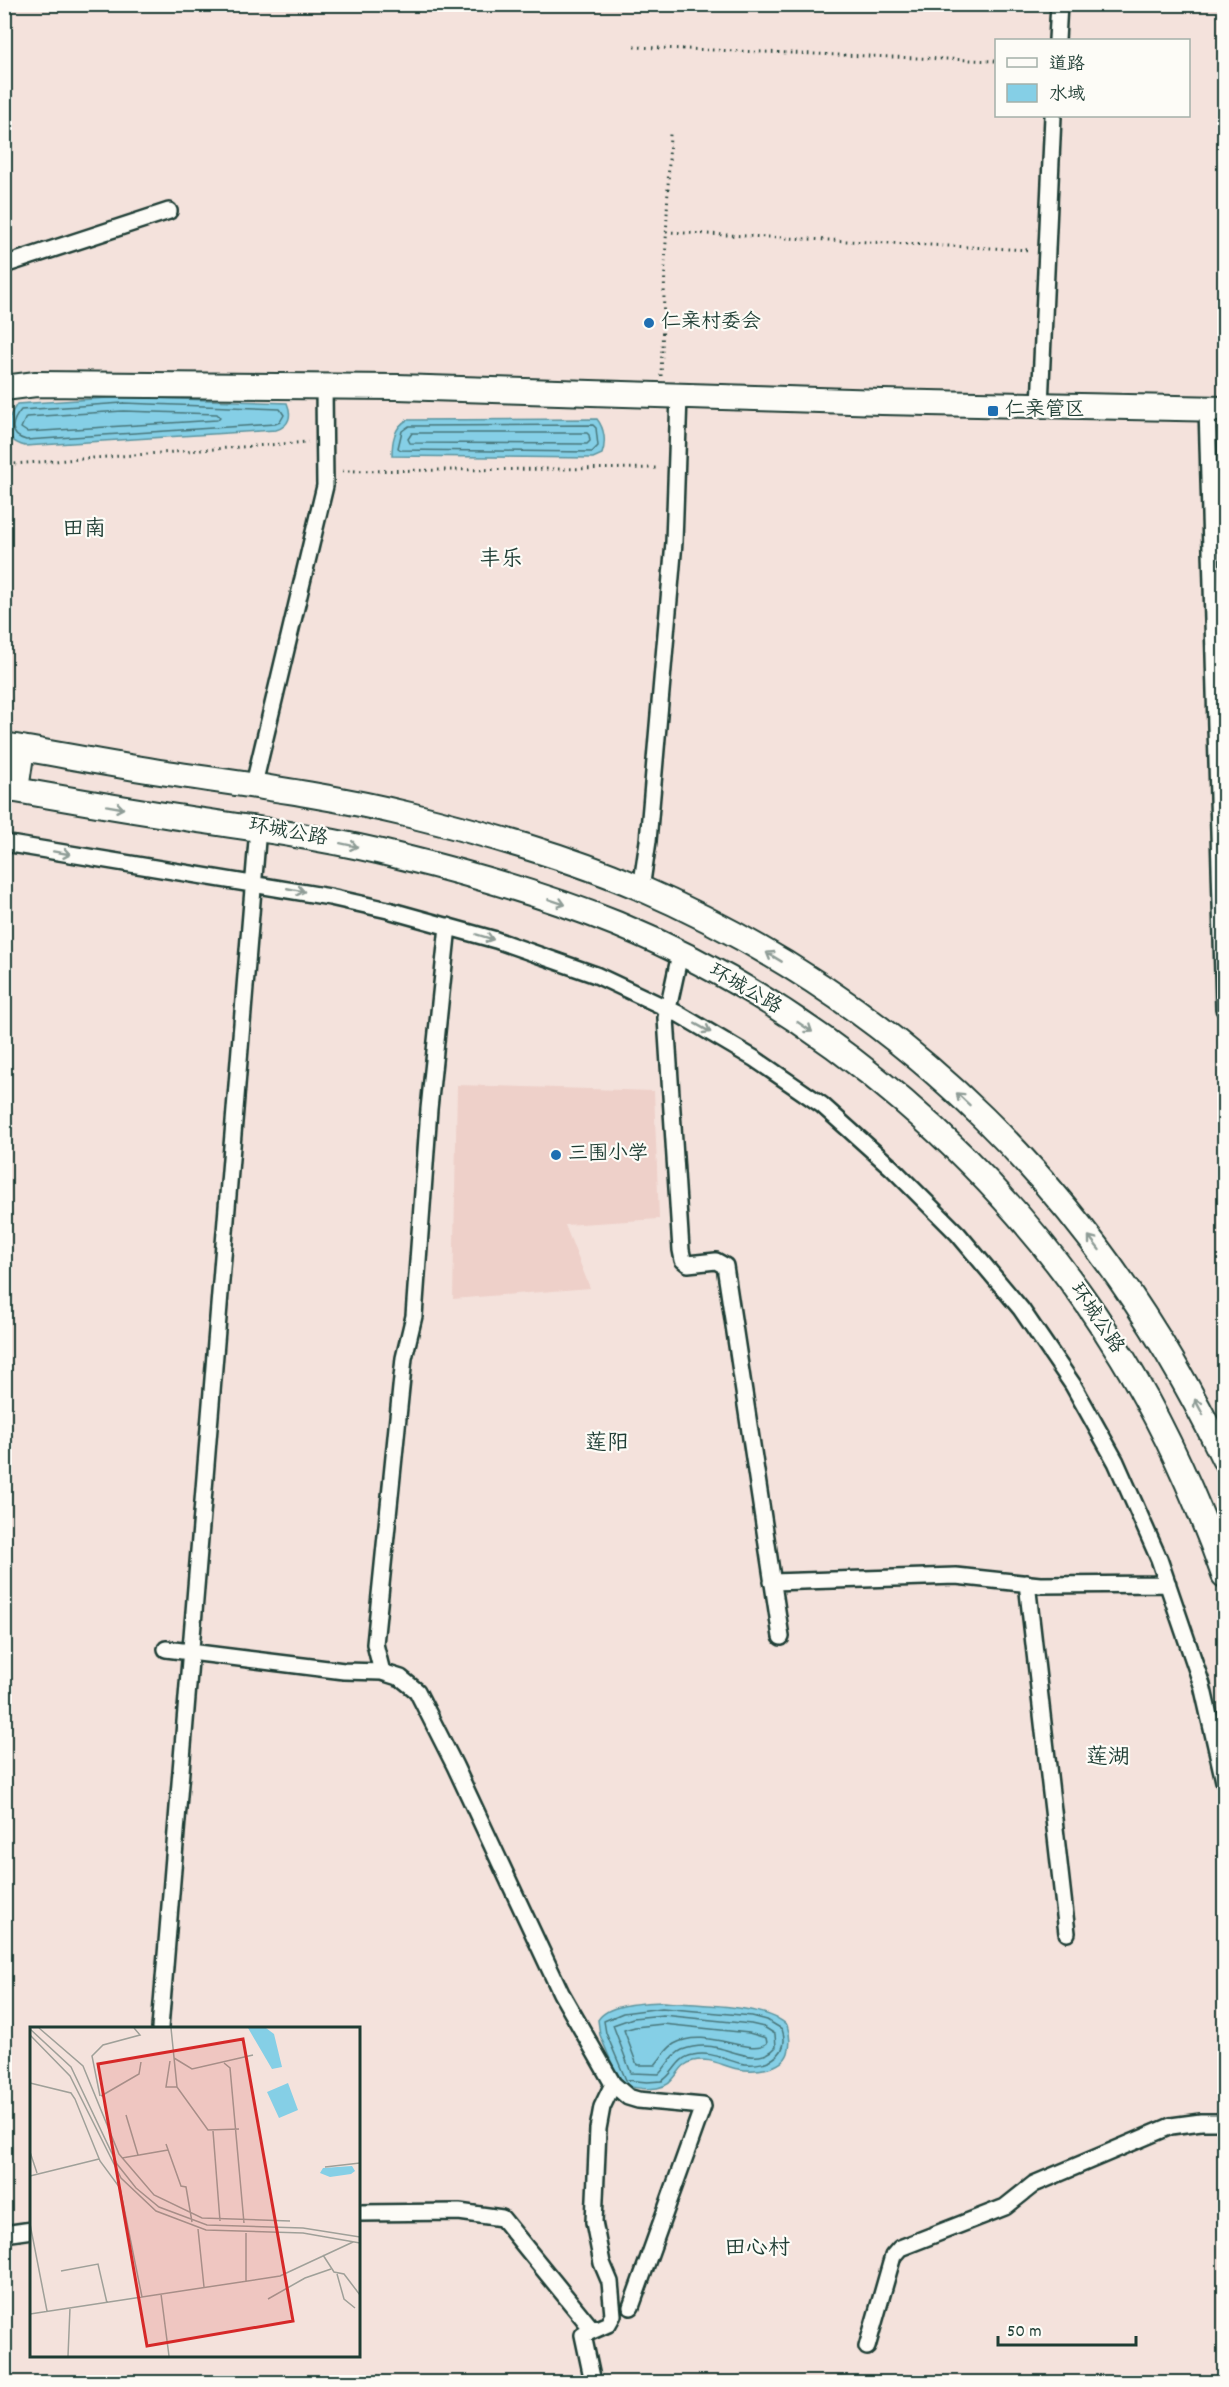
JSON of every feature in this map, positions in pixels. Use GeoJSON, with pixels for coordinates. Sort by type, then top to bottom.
{"type":"FeatureCollection","features":[{"type":"Feature","properties":{"kind":"main road"},"geometry":{"type":"LineString","coordinates":[[4,388],[36,384],[324,386],[1216,408]]}},
{"type":"Feature","properties":{"kind":"main road"},"geometry":{"type":"LineString","coordinates":[[10,789],[13,746],[167,773],[254,784],[350,801],[471,831],[579,865],[641,889],[723,927],[825,989],[888,1034],[994,1128],[1066,1207],[1131,1293],[1182,1375],[1224,1459]]}},
{"type":"Feature","properties":{"kind":"main road","name":"环城公路"},"geometry":{"type":"LineString","coordinates":[[10,789],[342,843],[470,875],[617,924],[745,988],[785,1013],[861,1068],[931,1126],[1020,1219],[1066,1275],[1096,1317],[1145,1396],[1186,1478],[1224,1575]]}},
{"type":"Feature","properties":{"kind":"street"},"geometry":{"type":"LineString","coordinates":[[1057,39],[1059,4]]}},
{"type":"Feature","properties":{"kind":"street"},"geometry":{"type":"LineString","coordinates":[[1040,405],[1053,117]]}},
{"type":"Feature","properties":{"kind":"street"},"geometry":{"type":"LineString","coordinates":[[4,265],[169,211]]}},
{"type":"Feature","properties":{"kind":"street"},"geometry":{"type":"LineString","coordinates":[[254,784],[325,486],[324,386]]}},
{"type":"Feature","properties":{"kind":"street"},"geometry":{"type":"LineString","coordinates":[[641,889],[648,841],[674,542],[676,467],[670,395]]}},
{"type":"Feature","properties":{"kind":"street"},"geometry":{"type":"LineString","coordinates":[[1216,408],[1224,1009]]}},
{"type":"Feature","properties":{"kind":"street"},"geometry":{"type":"LineString","coordinates":[[160,2027],[258,828]]}},
{"type":"Feature","properties":{"kind":"street"},"geometry":{"type":"LineString","coordinates":[[4,843],[153,869],[254,882],[330,897],[448,926],[596,975],[668,1009],[755,1059],[822,1106],[916,1190],[990,1270],[1049,1348],[1095,1423],[1135,1501],[1168,1584],[1202,1685],[1224,1781]]}},
{"type":"Feature","properties":{"kind":"street"},"geometry":{"type":"LineString","coordinates":[[382,1672],[375,1644],[404,1358],[414,1316],[429,1108],[448,926]]}},
{"type":"Feature","properties":{"kind":"street"},"geometry":{"type":"LineString","coordinates":[[680,954],[666,1018],[681,1250],[683,1260],[688,1264],[716,1261],[725,1266],[780,1637]]}},
{"type":"Feature","properties":{"kind":"street"},"geometry":{"type":"LineString","coordinates":[[772,1582],[956,1576],[1027,1583],[1168,1584]]}},
{"type":"Feature","properties":{"kind":"street"},"geometry":{"type":"LineString","coordinates":[[1027,1583],[1067,1933]]}},
{"type":"Feature","properties":{"kind":"street"},"geometry":{"type":"LineString","coordinates":[[166,1649],[344,1671],[382,1672],[401,1678],[417,1691],[561,1993],[613,2084],[628,2097],[638,2100],[703,2106],[631,2307]]}},
{"type":"Feature","properties":{"kind":"street"},"geometry":{"type":"LineString","coordinates":[[593,2382],[583,2335],[592,2329],[608,2324],[613,2315],[610,2282],[602,2263],[594,2222],[598,2129],[602,2107],[613,2084]]}},
{"type":"Feature","properties":{"kind":"street"},"geometry":{"type":"LineString","coordinates":[[867,2347],[893,2256],[900,2248],[1005,2207],[1034,2184],[1171,2126],[1224,2122]]}},
{"type":"Feature","properties":{"kind":"street"},"geometry":{"type":"LineString","coordinates":[[360,2213],[459,2212],[502,2218],[592,2329]]}},
{"type":"Feature","properties":{"kind":"street"},"geometry":{"type":"LineString","coordinates":[[4,2234],[30,2230]]}},
{"type":"Feature","properties":{"kind":"path"},"geometry":{"type":"LineString","coordinates":[[634,47],[995,61]]}},
{"type":"Feature","properties":{"kind":"path"},"geometry":{"type":"LineString","coordinates":[[670,134],[666,232],[670,395]]}},
{"type":"Feature","properties":{"kind":"path"},"geometry":{"type":"LineString","coordinates":[[666,232],[1047,250]]}},
{"type":"Feature","properties":{"kind":"path"},"geometry":{"type":"LineString","coordinates":[[4,459],[13,464],[325,441]]}},
{"type":"Feature","properties":{"kind":"path"},"geometry":{"type":"LineString","coordinates":[[325,471],[676,467]]}},
{"type":"Feature","properties":{"kind":"shaded area","name":"三围小学"},"geometry":{"type":"Polygon","coordinates":[[[457,1085],[654,1091],[659,1219],[565,1225],[590,1288],[453,1299],[457,1085]]]}},
{"type":"Feature","properties":{"kind":"water"},"geometry":{"type":"Polygon","coordinates":[[[123,397],[287,403],[289,420],[276,430],[25,446],[17,443],[8,434],[8,423],[17,404],[123,397]]]}},
{"type":"Feature","properties":{"kind":"water"},"geometry":{"type":"Polygon","coordinates":[[[597,419],[603,432],[604,445],[602,454],[593,458],[392,456],[393,440],[399,427],[407,420],[597,419]]]}},
{"type":"Feature","properties":{"kind":"water"},"geometry":{"type":"Polygon","coordinates":[[[663,2002],[746,2009],[777,2018],[787,2025],[790,2039],[788,2053],[780,2063],[767,2069],[744,2070],[699,2060],[686,2064],[668,2084],[662,2087],[648,2089],[621,2085],[600,2035],[598,2020],[603,2014],[618,2007],[663,2002]]]}},
{"type":"Feature","properties":{"kind":"place","name":"仁亲村委会"},"geometry":{"type":"Point","coordinates":[649,323]}},
{"type":"Feature","properties":{"kind":"place","name":"仁亲管区"},"geometry":{"type":"Point","coordinates":[993,411]}},
{"type":"Feature","properties":{"kind":"place","name":"三围小学"},"geometry":{"type":"Point","coordinates":[556,1155]}},
{"type":"Feature","properties":{"kind":"district","name":"田南"},"geometry":{"type":"Point","coordinates":[84,530]}},
{"type":"Feature","properties":{"kind":"district","name":"丰乐"},"geometry":{"type":"Point","coordinates":[501,560]}},
{"type":"Feature","properties":{"kind":"district","name":"莲阳"},"geometry":{"type":"Point","coordinates":[607,1444]}},
{"type":"Feature","properties":{"kind":"district","name":"莲湖"},"geometry":{"type":"Point","coordinates":[1108,1758]}},
{"type":"Feature","properties":{"kind":"district","name":"田心村"},"geometry":{"type":"Point","coordinates":[757,2249]}}]}
